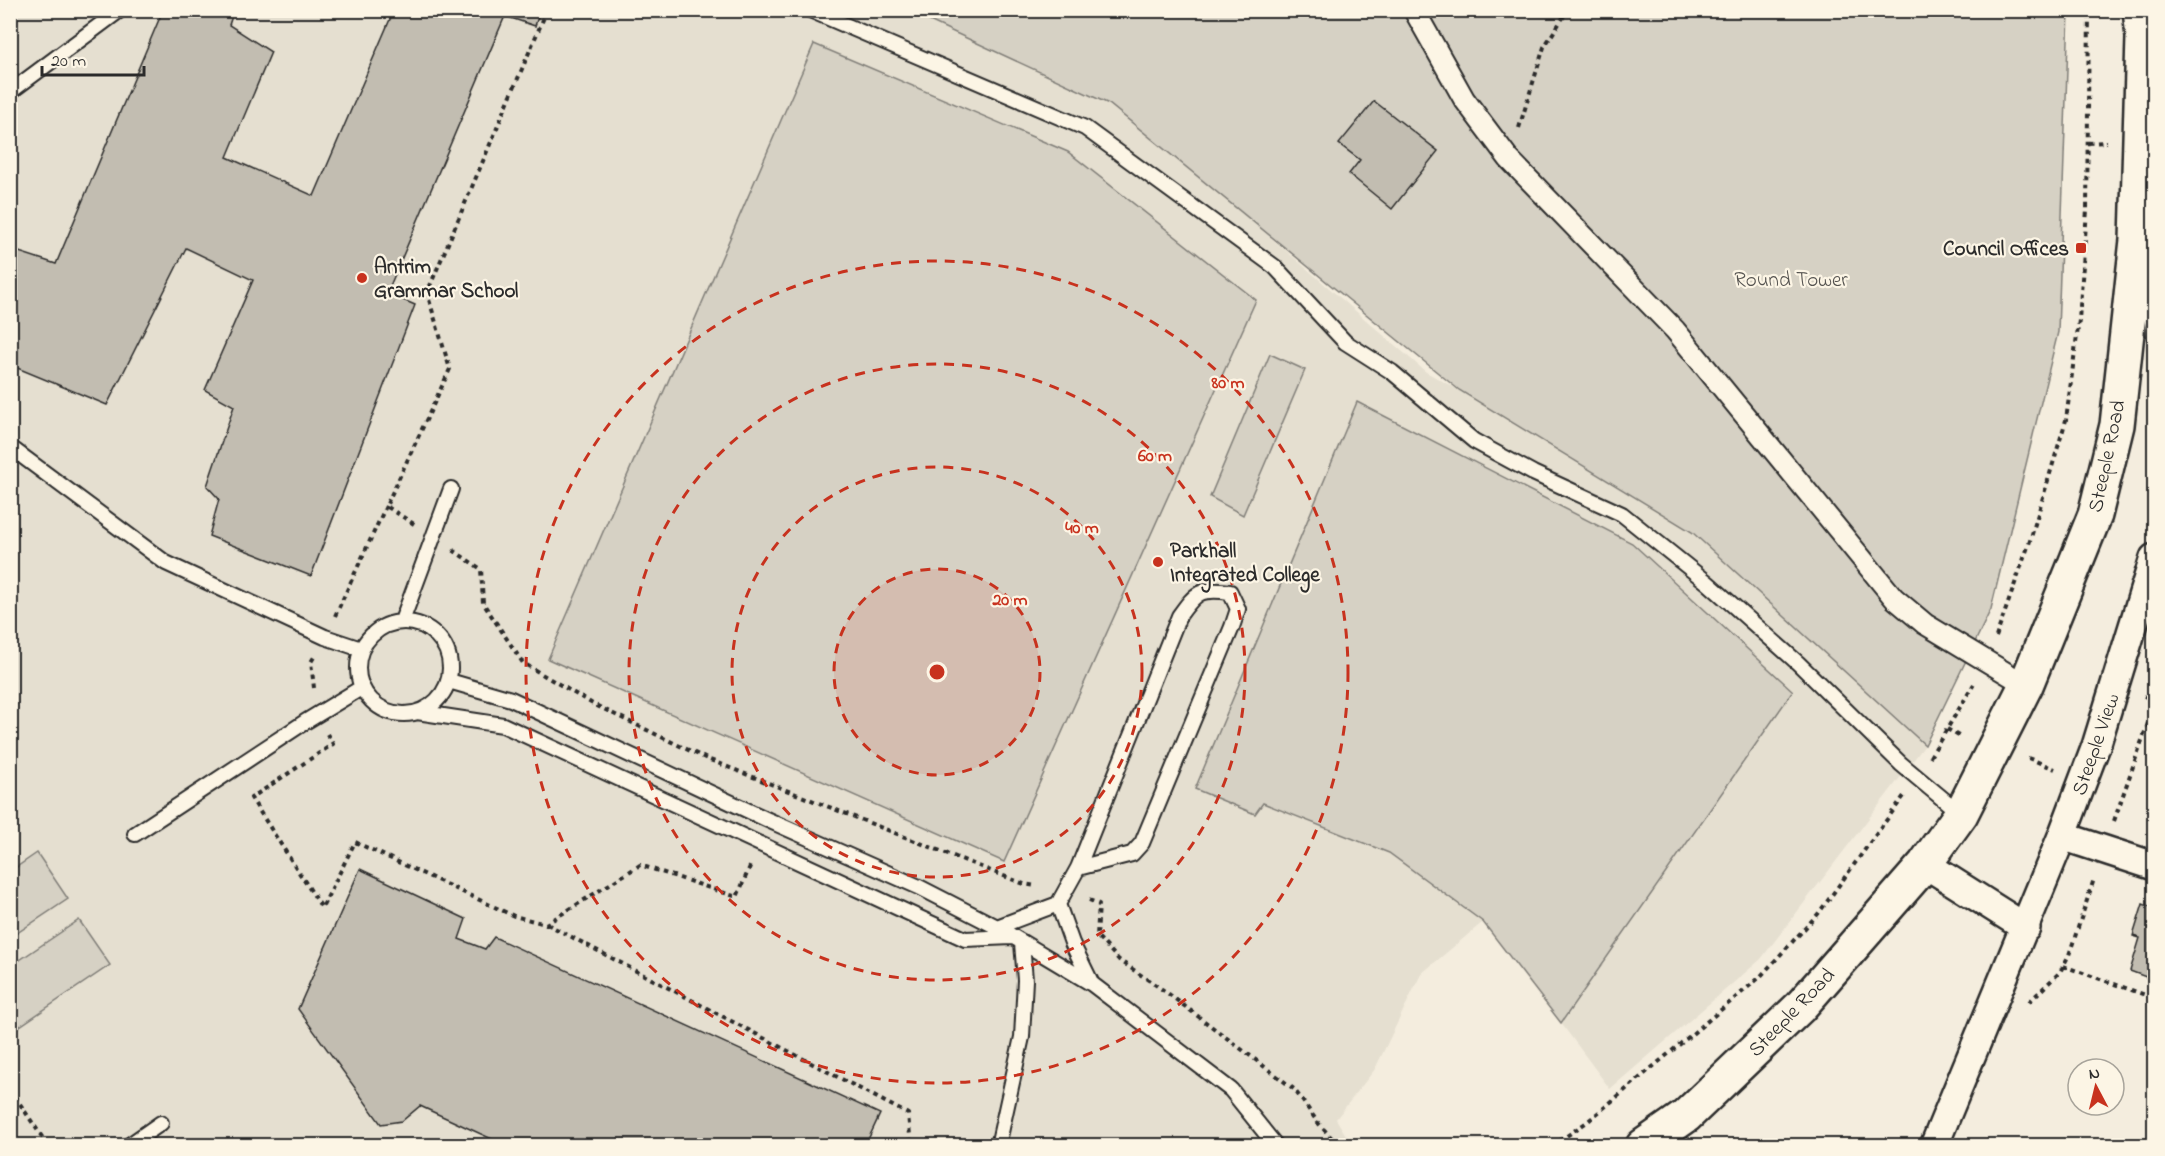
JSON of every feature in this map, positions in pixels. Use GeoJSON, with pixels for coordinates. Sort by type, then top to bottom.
{"type":"FeatureCollection","features":[{"type":"Feature","properties":{"kind":"street"},"geometry":{"type":"LineString","coordinates":[[1414,10],[1464,99],[1509,159],[1676,330],[1894,598],[1925,624],[2026,685]]}},
{"type":"Feature","properties":{"kind":"street","name":"Steeple Road"},"geometry":{"type":"LineString","coordinates":[[1643,1146],[1686,1116],[1800,1007],[1925,864],[1961,814],[2026,685],[2097,504],[2117,425],[2138,240],[2146,28]]}},
{"type":"Feature","properties":{"kind":"street","name":"Steeple View"},"geometry":{"type":"LineString","coordinates":[[2026,928],[2096,746],[2154,558]]}},
{"type":"Feature","properties":{"kind":"street"},"geometry":{"type":"LineString","coordinates":[[2062,836],[2154,866]]}},
{"type":"Feature","properties":{"kind":"street"},"geometry":{"type":"LineString","coordinates":[[1925,864],[2026,928],[1934,1146]]}},
{"type":"Feature","properties":{"kind":"lane"},"geometry":{"type":"LineString","coordinates":[[10,92],[120,10]]}},
{"type":"Feature","properties":{"kind":"lane"},"geometry":{"type":"LineString","coordinates":[[810,10],[1084,128],[1275,267],[1345,342],[1392,372],[1474,441],[1533,473],[1622,514],[1708,583],[1798,663],[1902,764],[1961,814]]}},
{"type":"Feature","properties":{"kind":"lane"},"geometry":{"type":"LineString","coordinates":[[2138,240],[2150,297],[2154,335]]}},
{"type":"Feature","properties":{"kind":"lane"},"geometry":{"type":"LineString","coordinates":[[10,447],[166,563],[361,650]]}},
{"type":"Feature","properties":{"kind":"lane"},"geometry":{"type":"LineString","coordinates":[[402,621],[451,489]]}},
{"type":"Feature","properties":{"kind":"lane"},"geometry":{"type":"LineString","coordinates":[[997,927],[1058,904],[1078,868],[1179,616],[1193,597],[1210,590],[1230,592],[1238,609],[1233,627],[1142,843],[1132,854],[1078,868]]}},
{"type":"Feature","properties":{"kind":"lane"},"geometry":{"type":"LineString","coordinates":[[402,621],[427,628],[437,635],[447,651],[450,662],[449,681],[430,707],[404,714],[380,708],[371,701],[362,688],[357,668],[361,650],[371,634],[382,627],[402,621]]}},
{"type":"Feature","properties":{"kind":"lane"},"geometry":{"type":"LineString","coordinates":[[449,681],[511,699],[768,820],[919,887],[997,927],[1092,984],[1231,1090],[1276,1146]]}},
{"type":"Feature","properties":{"kind":"lane"},"geometry":{"type":"LineString","coordinates":[[135,834],[316,715],[362,688]]}},
{"type":"Feature","properties":{"kind":"lane"},"geometry":{"type":"LineString","coordinates":[[417,712],[503,725],[965,939],[1017,940]]}},
{"type":"Feature","properties":{"kind":"lane"},"geometry":{"type":"LineString","coordinates":[[1058,904],[1072,943],[1092,984]]}},
{"type":"Feature","properties":{"kind":"lane"},"geometry":{"type":"LineString","coordinates":[[998,1146],[1022,1036],[1025,980],[1017,940]]}},
{"type":"Feature","properties":{"kind":"lane"},"geometry":{"type":"LineString","coordinates":[[128,1146],[161,1123]]}},
{"type":"Feature","properties":{"kind":"path"},"geometry":{"type":"LineString","coordinates":[[547,10],[427,293],[450,369],[326,636],[311,662],[316,715],[333,744],[251,798],[322,908],[356,843],[514,916],[546,924],[908,1114],[911,1146]]}},
{"type":"Feature","properties":{"kind":"path"},"geometry":{"type":"LineString","coordinates":[[1509,159],[1544,47],[1568,10]]}},
{"type":"Feature","properties":{"kind":"path"},"geometry":{"type":"LineString","coordinates":[[386,506],[481,569],[483,603],[523,663],[591,703],[705,758],[1024,884],[1066,889],[1099,904],[1097,936],[1119,960],[1166,992],[1294,1089],[1319,1124],[1339,1145]]}},
{"type":"Feature","properties":{"kind":"path"},"geometry":{"type":"LineString","coordinates":[[2028,1003],[2063,966],[2069,955],[2154,705]]}},
{"type":"Feature","properties":{"kind":"path"},"geometry":{"type":"LineString","coordinates":[[1996,745],[2083,780]]}},
{"type":"Feature","properties":{"kind":"path"},"geometry":{"type":"LineString","coordinates":[[546,924],[640,865],[737,897],[759,844]]}},
{"type":"Feature","properties":{"kind":"path"},"geometry":{"type":"LineString","coordinates":[[2063,966],[2154,998]]}},
{"type":"Feature","properties":{"kind":"path"},"geometry":{"type":"LineString","coordinates":[[10,1089],[48,1146]]}},
{"type":"Feature","properties":{"kind":"shaded area","name":"Parkhall Integrated College"},"geometry":{"type":"Polygon","coordinates":[[[905,10],[973,35],[1127,113],[1426,372],[1658,500],[1925,745],[1761,959],[1610,1089],[1483,922],[1421,974],[1375,1069],[1336,1119],[1352,1145],[11,1145],[10,11],[905,10]]]}},
{"type":"Feature","properties":{"kind":"green space","name":"Round Tower"},"geometry":{"type":"Polygon","coordinates":[[[908,11],[2069,11],[2058,332],[1991,609],[1925,745],[1692,532],[1459,390],[1109,104],[908,11]]]}},
{"type":"Feature","properties":{"kind":"green space"},"geometry":{"type":"Polygon","coordinates":[[[814,44],[1068,152],[1256,300],[1004,862],[548,659],[814,44]]]}},
{"type":"Feature","properties":{"kind":"green space"},"geometry":{"type":"Polygon","coordinates":[[[1270,354],[1305,370],[1243,515],[1210,497],[1270,354]]]}},
{"type":"Feature","properties":{"kind":"green space"},"geometry":{"type":"Polygon","coordinates":[[[1357,402],[1632,543],[1793,691],[1561,1023],[1483,922],[1389,853],[1263,803],[1255,814],[1195,789],[1357,402]]]}},
{"type":"Feature","properties":{"kind":"green space"},"geometry":{"type":"Polygon","coordinates":[[[37,853],[68,899],[11,937],[11,871],[37,853]]]}},
{"type":"Feature","properties":{"kind":"green space"},"geometry":{"type":"Polygon","coordinates":[[[79,920],[110,965],[11,1032],[11,966],[79,920]]]}},
{"type":"Feature","properties":{"kind":"building"},"geometry":{"type":"Polygon","coordinates":[[[163,10],[184,10],[206,16],[209,10],[234,10],[229,25],[271,52],[227,157],[314,196],[394,10],[540,10],[535,26],[505,16],[387,293],[415,305],[311,576],[209,536],[219,499],[207,486],[234,406],[205,390],[253,280],[186,248],[107,405],[10,365],[10,249],[56,264],[163,10]]]}},
{"type":"Feature","properties":{"kind":"building"},"geometry":{"type":"Polygon","coordinates":[[[1374,101],[1438,151],[1392,209],[1349,174],[1360,160],[1339,144],[1374,101]]]}},
{"type":"Feature","properties":{"kind":"building"},"geometry":{"type":"Polygon","coordinates":[[[360,869],[466,919],[459,939],[485,949],[494,937],[880,1114],[865,1146],[507,1146],[420,1106],[402,1121],[381,1124],[298,1009],[360,869]]]}},
{"type":"Feature","properties":{"kind":"building"},"geometry":{"type":"Polygon","coordinates":[[[2143,904],[2154,908],[2154,980],[2130,971],[2140,938],[2133,936],[2143,904]]]}},
{"type":"Feature","properties":{"kind":"place","name":"Council Offices"},"geometry":{"type":"Point","coordinates":[2081,248]}},
{"type":"Feature","properties":{"kind":"place","name":"Antrim Grammar School"},"geometry":{"type":"Point","coordinates":[362,278]}},
{"type":"Feature","properties":{"kind":"place","name":"Parkhall Integrated College"},"geometry":{"type":"Point","coordinates":[1158,562]}}]}
